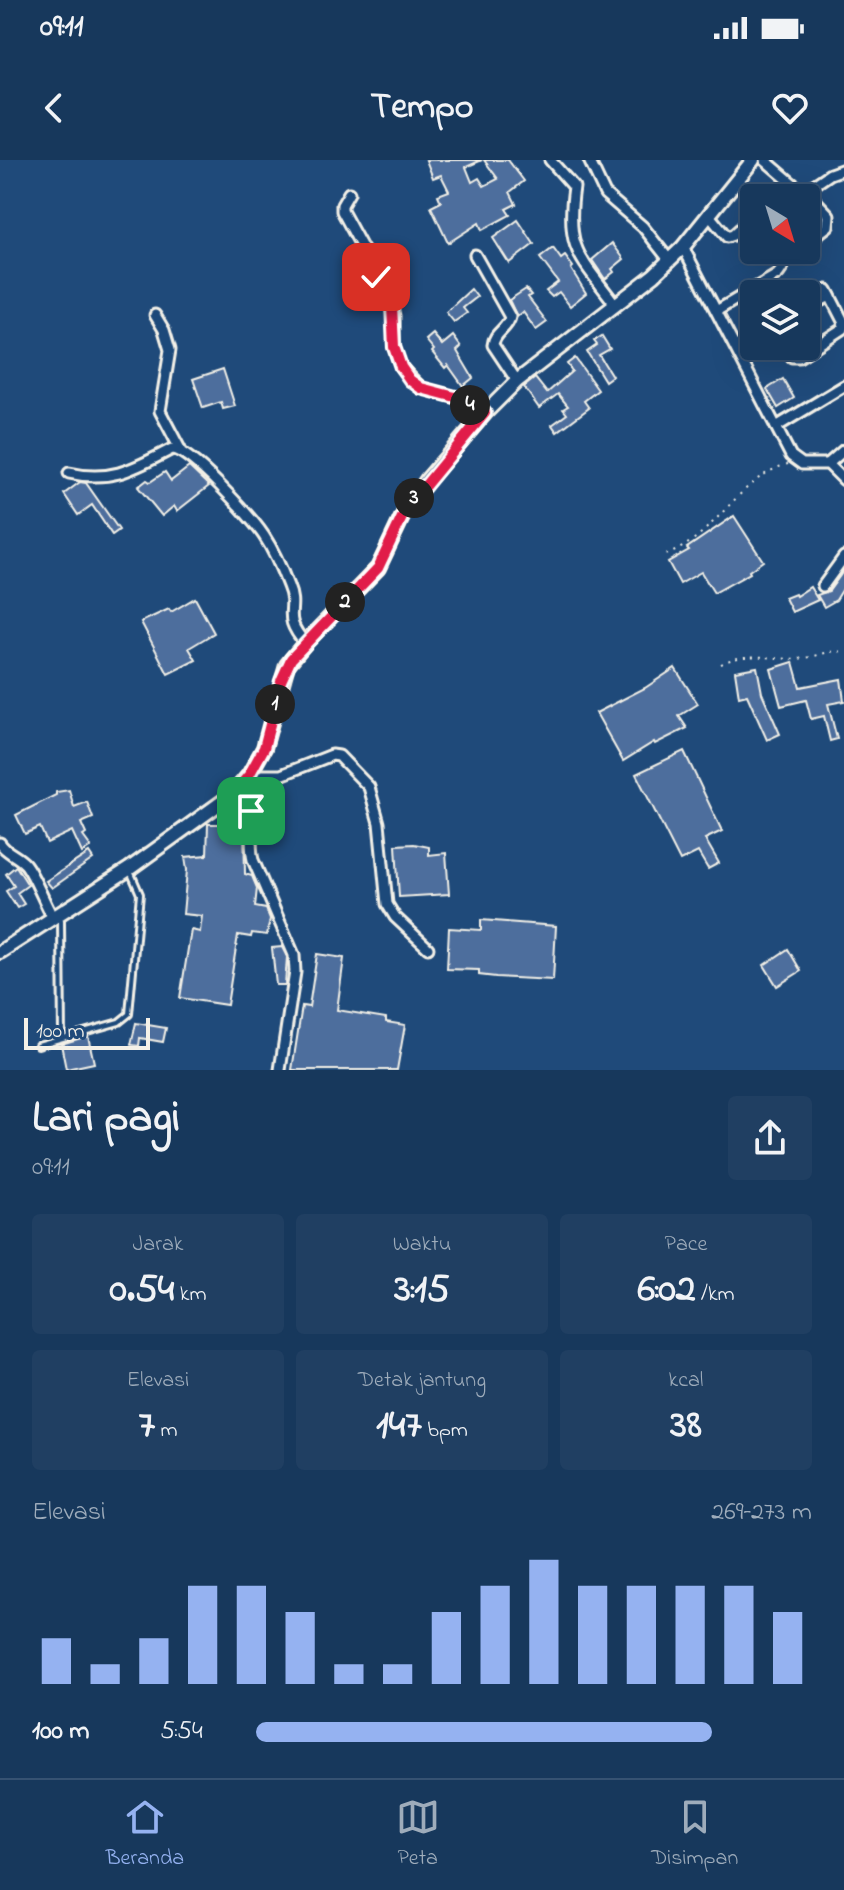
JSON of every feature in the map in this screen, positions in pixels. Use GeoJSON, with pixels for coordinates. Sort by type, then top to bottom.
{"type":"FeatureCollection","features":[{"type":"Feature","properties":{"kind":"street"},"geometry":{"type":"LineString","coordinates":[[550,160],[574,187],[573,244],[615,304]]}},
{"type":"Feature","properties":{"kind":"street"},"geometry":{"type":"LineString","coordinates":[[589,160],[605,194],[632,216],[665,255]]}},
{"type":"Feature","properties":{"kind":"street"},"geometry":{"type":"LineString","coordinates":[[0,952],[129,869],[233,794],[249,775],[267,739],[284,670],[305,643],[378,568],[406,509],[485,413],[517,381],[615,304],[665,255],[683,247],[753,160]]}},
{"type":"Feature","properties":{"kind":"street"},"geometry":{"type":"LineString","coordinates":[[765,160],[793,184]]}},
{"type":"Feature","properties":{"kind":"street"},"geometry":{"type":"LineString","coordinates":[[815,184],[844,169]]}},
{"type":"Feature","properties":{"kind":"street"},"geometry":{"type":"LineString","coordinates":[[349,193],[342,211],[389,297],[394,316],[394,347],[401,367],[421,388],[459,398],[485,413]]}},
{"type":"Feature","properties":{"kind":"street"},"geometry":{"type":"LineString","coordinates":[[820,204],[830,221],[820,235]]}},
{"type":"Feature","properties":{"kind":"street"},"geometry":{"type":"LineString","coordinates":[[709,215],[727,237],[740,229]]}},
{"type":"Feature","properties":{"kind":"street"},"geometry":{"type":"LineString","coordinates":[[683,247],[797,462],[828,464],[844,450]]}},
{"type":"Feature","properties":{"kind":"street"},"geometry":{"type":"LineString","coordinates":[[475,255],[510,317],[507,326],[496,335],[493,345],[517,381]]}},
{"type":"Feature","properties":{"kind":"street"},"geometry":{"type":"LineString","coordinates":[[718,310],[777,275],[783,264]]}},
{"type":"Feature","properties":{"kind":"street"},"geometry":{"type":"LineString","coordinates":[[820,299],[829,293],[844,324],[842,329],[820,343]]}},
{"type":"Feature","properties":{"kind":"street"},"geometry":{"type":"LineString","coordinates":[[155,315],[170,350],[160,411],[180,449],[246,513],[266,539],[291,593],[291,625],[305,643]]}},
{"type":"Feature","properties":{"kind":"street"},"geometry":{"type":"LineString","coordinates":[[776,427],[844,386]]}},
{"type":"Feature","properties":{"kind":"street"},"geometry":{"type":"LineString","coordinates":[[69,473],[91,478],[104,477],[146,464],[172,449],[180,449]]}},
{"type":"Feature","properties":{"kind":"street"},"geometry":{"type":"LineString","coordinates":[[828,464],[844,480]]}},
{"type":"Feature","properties":{"kind":"street"},"geometry":{"type":"LineString","coordinates":[[823,586],[844,557]]}},
{"type":"Feature","properties":{"kind":"street"},"geometry":{"type":"LineString","coordinates":[[249,775],[281,775],[332,755],[339,756],[355,771],[369,787],[379,823],[387,904],[395,917],[428,948]]}},
{"type":"Feature","properties":{"kind":"street"},"geometry":{"type":"LineString","coordinates":[[233,794],[244,801],[251,811],[250,846],[253,860],[294,955],[295,972],[280,1070]]}},
{"type":"Feature","properties":{"kind":"street"},"geometry":{"type":"LineString","coordinates":[[0,843],[5,851],[28,867],[54,915]]}},
{"type":"Feature","properties":{"kind":"lane"},"geometry":{"type":"LineString","coordinates":[[38,1045],[119,1022],[129,1014],[140,894],[129,869]]}},
{"type":"Feature","properties":{"kind":"lane"},"geometry":{"type":"LineString","coordinates":[[54,915],[61,921],[62,1038]]}},
{"type":"Feature","properties":{"kind":"path"},"geometry":{"type":"LineString","coordinates":[[666,555],[708,529],[762,474],[797,462]]}},
{"type":"Feature","properties":{"kind":"path"},"geometry":{"type":"LineString","coordinates":[[721,664],[748,655],[802,658],[829,651],[844,652]]}},
{"type":"Feature","properties":{"kind":"building"},"geometry":{"type":"Polygon","coordinates":[[[426,160],[482,160],[466,167],[472,182],[479,178],[484,186],[498,179],[484,160],[508,160],[524,181],[510,192],[516,204],[506,209],[510,215],[482,230],[479,223],[448,243],[431,207],[441,202],[438,195],[449,191],[441,175],[433,178],[426,160]]]}},
{"type":"Feature","properties":{"kind":"building"},"geometry":{"type":"Polygon","coordinates":[[[518,220],[534,244],[509,263],[493,238],[518,220]]]}},
{"type":"Feature","properties":{"kind":"building"},"geometry":{"type":"Polygon","coordinates":[[[612,243],[624,259],[605,279],[592,260],[612,243]]]}},
{"type":"Feature","properties":{"kind":"building"},"geometry":{"type":"Polygon","coordinates":[[[553,248],[561,259],[565,256],[586,293],[570,306],[559,292],[552,297],[546,291],[558,282],[540,258],[553,248]]]}},
{"type":"Feature","properties":{"kind":"building"},"geometry":{"type":"Polygon","coordinates":[[[471,289],[477,297],[463,308],[467,313],[454,322],[446,312],[471,289]]]}},
{"type":"Feature","properties":{"kind":"building"},"geometry":{"type":"Polygon","coordinates":[[[526,289],[531,295],[528,297],[547,322],[536,330],[523,312],[517,317],[509,300],[526,289]]]}},
{"type":"Feature","properties":{"kind":"building"},"geometry":{"type":"Polygon","coordinates":[[[433,334],[442,345],[453,336],[461,347],[457,351],[473,378],[463,386],[448,365],[445,368],[432,352],[434,350],[426,340],[433,334]]]}},
{"type":"Feature","properties":{"kind":"building"},"geometry":{"type":"Polygon","coordinates":[[[602,336],[610,349],[599,355],[612,376],[605,381],[587,352],[597,345],[594,341],[602,336]]]}},
{"type":"Feature","properties":{"kind":"building"},"geometry":{"type":"Polygon","coordinates":[[[575,358],[598,390],[584,401],[589,408],[557,432],[552,425],[567,414],[563,409],[568,406],[558,394],[539,408],[524,387],[535,378],[547,393],[572,371],[567,364],[575,358]]]}},
{"type":"Feature","properties":{"kind":"building"},"geometry":{"type":"Polygon","coordinates":[[[223,369],[235,406],[223,409],[221,402],[203,408],[193,379],[223,369]]]}},
{"type":"Feature","properties":{"kind":"building"},"geometry":{"type":"Polygon","coordinates":[[[783,379],[794,398],[778,408],[767,389],[783,379]]]}},
{"type":"Feature","properties":{"kind":"building"},"geometry":{"type":"Polygon","coordinates":[[[189,467],[209,486],[177,511],[174,506],[162,516],[138,487],[165,472],[171,481],[189,467]]]}},
{"type":"Feature","properties":{"kind":"building"},"geometry":{"type":"Polygon","coordinates":[[[80,482],[86,483],[119,530],[112,535],[92,505],[78,515],[64,494],[80,482]]]}},
{"type":"Feature","properties":{"kind":"building"},"geometry":{"type":"Polygon","coordinates":[[[734,516],[763,561],[750,573],[714,593],[701,572],[680,584],[668,562],[734,516]]]}},
{"type":"Feature","properties":{"kind":"building"},"geometry":{"type":"Polygon","coordinates":[[[844,570],[844,587],[836,600],[824,607],[817,595],[829,591],[844,570]]]}},
{"type":"Feature","properties":{"kind":"building"},"geometry":{"type":"Polygon","coordinates":[[[810,587],[818,600],[792,612],[785,598],[796,596],[810,587]]]}},
{"type":"Feature","properties":{"kind":"building"},"geometry":{"type":"Polygon","coordinates":[[[195,598],[214,633],[189,648],[196,660],[168,674],[141,622],[169,609],[171,612],[195,598]]]}},
{"type":"Feature","properties":{"kind":"building"},"geometry":{"type":"Polygon","coordinates":[[[793,662],[800,687],[841,679],[844,701],[828,704],[837,739],[830,741],[824,716],[811,719],[806,700],[781,706],[771,669],[793,662]]]}},
{"type":"Feature","properties":{"kind":"building"},"geometry":{"type":"Polygon","coordinates":[[[757,667],[762,693],[780,734],[767,740],[747,695],[739,697],[735,671],[757,667]]]}},
{"type":"Feature","properties":{"kind":"building"},"geometry":{"type":"Polygon","coordinates":[[[675,668],[698,704],[679,716],[687,728],[654,742],[623,761],[596,713],[645,688],[675,668]]]}},
{"type":"Feature","properties":{"kind":"building"},"geometry":{"type":"Polygon","coordinates":[[[684,751],[722,831],[705,839],[719,863],[708,869],[698,852],[680,861],[636,774],[684,751]]]}},
{"type":"Feature","properties":{"kind":"building"},"geometry":{"type":"Polygon","coordinates":[[[69,790],[74,807],[87,802],[93,818],[81,823],[86,834],[83,836],[91,847],[82,853],[72,831],[47,843],[40,827],[25,834],[16,815],[56,795],[56,792],[69,790]]]}},
{"type":"Feature","properties":{"kind":"building"},"geometry":{"type":"Polygon","coordinates":[[[239,809],[244,824],[245,874],[252,876],[257,888],[255,907],[266,909],[270,919],[267,935],[238,935],[227,1005],[180,998],[191,930],[200,932],[202,916],[183,914],[187,870],[185,857],[207,855],[208,824],[223,824],[223,819],[235,819],[233,811],[239,809]]]}},
{"type":"Feature","properties":{"kind":"building"},"geometry":{"type":"Polygon","coordinates":[[[396,845],[429,847],[429,855],[446,853],[449,894],[399,897],[396,845]]]}},
{"type":"Feature","properties":{"kind":"building"},"geometry":{"type":"Polygon","coordinates":[[[89,853],[93,859],[52,888],[46,881],[89,853]]]}},
{"type":"Feature","properties":{"kind":"building"},"geometry":{"type":"Polygon","coordinates":[[[16,866],[28,885],[17,893],[24,904],[17,908],[6,891],[14,886],[6,874],[16,866]]]}},
{"type":"Feature","properties":{"kind":"building"},"geometry":{"type":"Polygon","coordinates":[[[481,920],[556,926],[553,980],[496,977],[479,975],[479,970],[447,969],[449,928],[481,930],[481,920]]]}},
{"type":"Feature","properties":{"kind":"building"},"geometry":{"type":"Polygon","coordinates":[[[282,947],[287,957],[285,985],[276,985],[272,948],[282,947]]]}},
{"type":"Feature","properties":{"kind":"building"},"geometry":{"type":"Polygon","coordinates":[[[788,949],[801,971],[777,986],[764,965],[788,949]]]}},
{"type":"Feature","properties":{"kind":"building"},"geometry":{"type":"Polygon","coordinates":[[[317,954],[344,958],[337,1010],[386,1018],[386,1022],[405,1025],[397,1070],[292,1070],[302,1006],[309,1007],[317,954]]]}},
{"type":"Feature","properties":{"kind":"building"},"geometry":{"type":"Polygon","coordinates":[[[136,1023],[166,1028],[163,1042],[140,1038],[139,1046],[131,1045],[136,1023]]]}},
{"type":"Feature","properties":{"kind":"building"},"geometry":{"type":"Polygon","coordinates":[[[88,1036],[94,1063],[66,1069],[61,1044],[88,1036]]]}},
{"type":"Feature","properties":{"kind":"route"},"geometry":{"type":"LineString","coordinates":[[251,811],[244,801],[233,794],[258,762],[264,748],[284,670],[305,643],[378,568],[406,509],[485,413],[459,398],[421,388],[410,380],[401,367],[394,347],[392,306],[376,277]]}}]}
